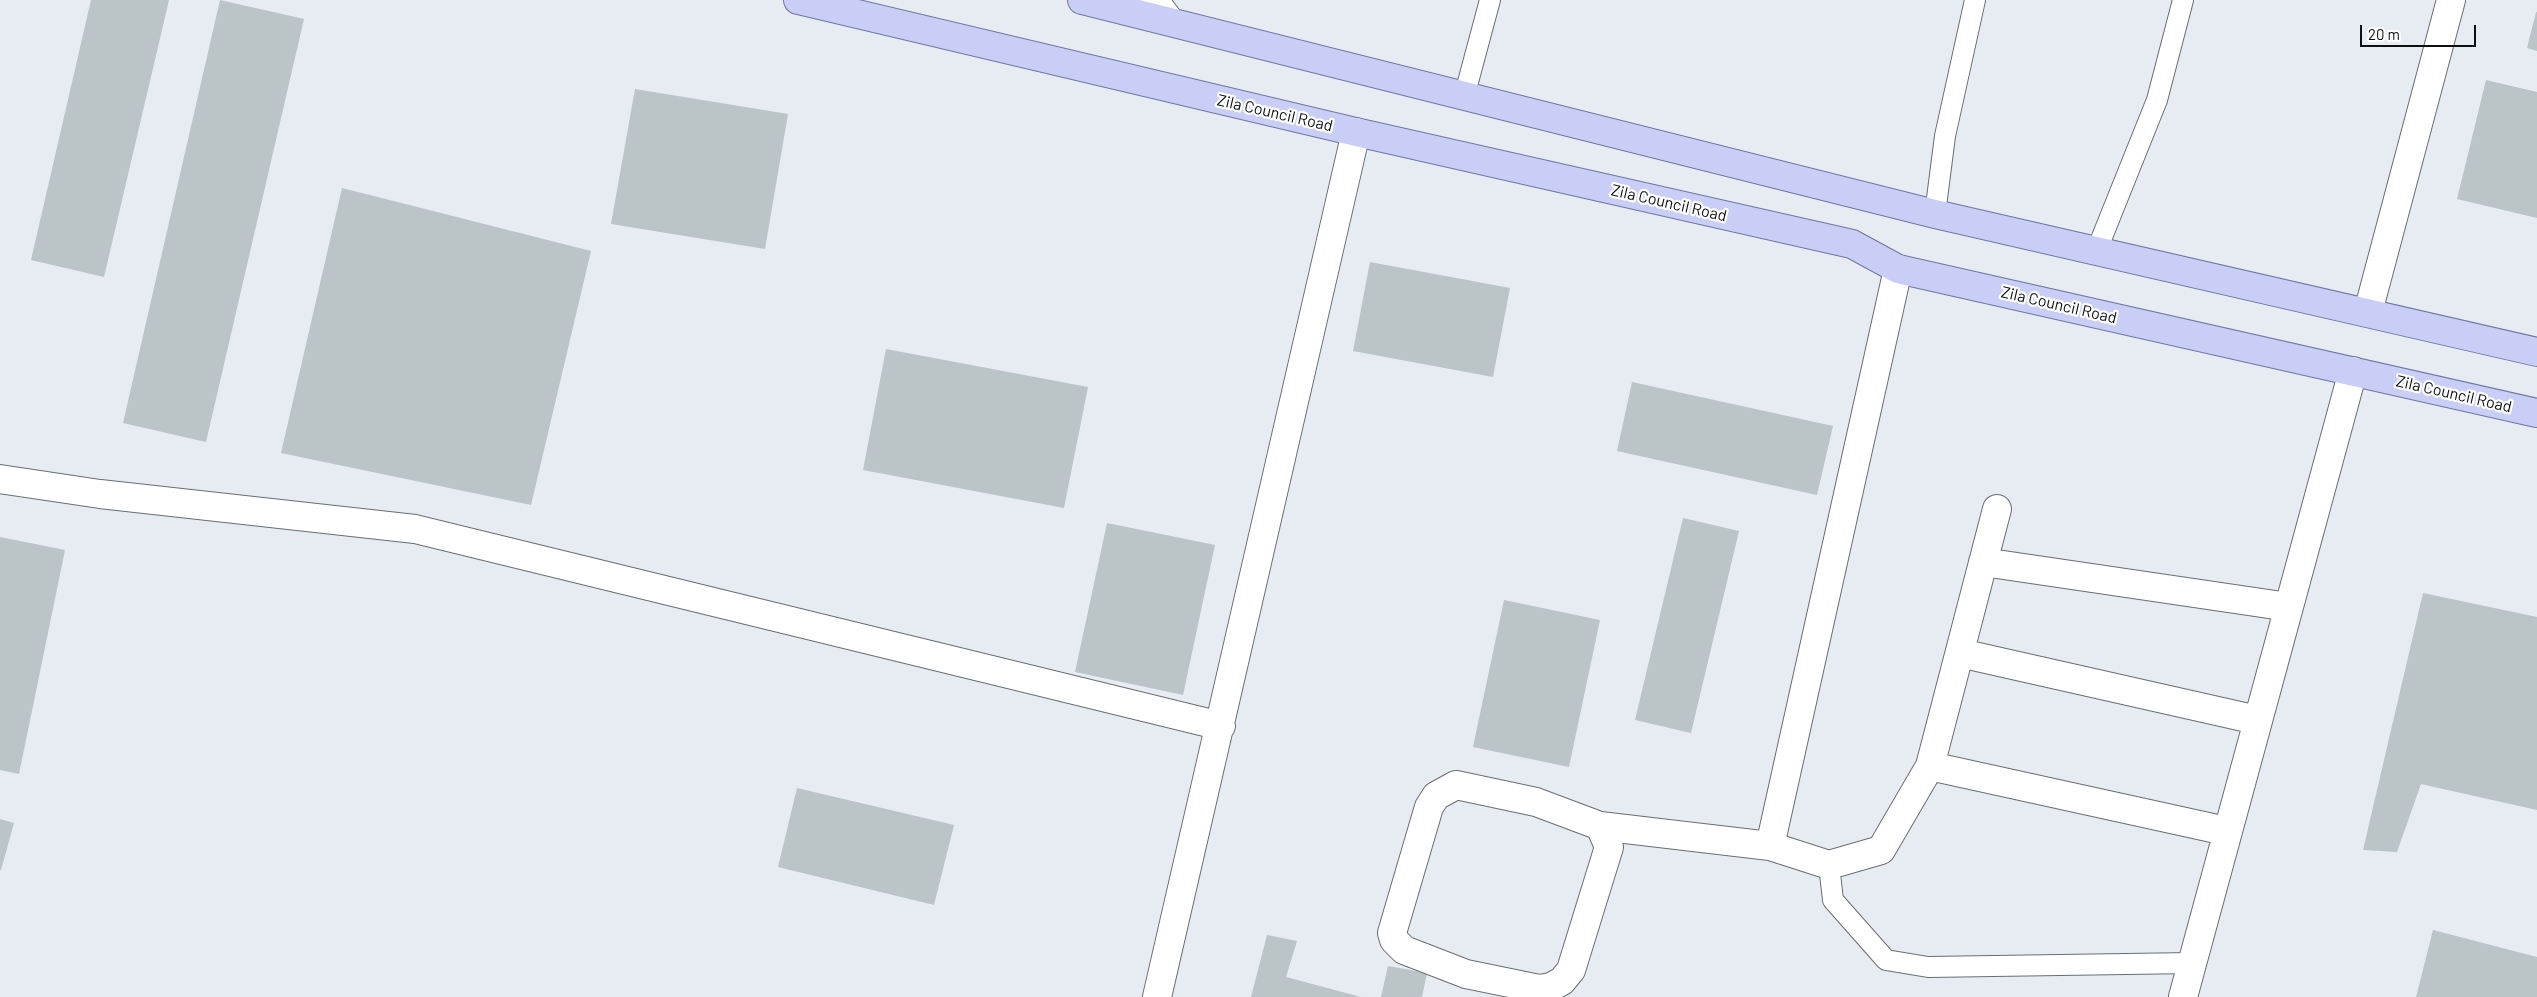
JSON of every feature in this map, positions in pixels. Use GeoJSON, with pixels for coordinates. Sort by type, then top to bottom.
{"type":"FeatureCollection","features":[{"type":"Feature","properties":{"kind":"main road","name":"Zila Council Road"},"geometry":{"type":"LineString","coordinates":[[798,0],[1356,132],[1852,244],[1898,269],[2537,413]]}},
{"type":"Feature","properties":{"kind":"main road"},"geometry":{"type":"LineString","coordinates":[[1082,0],[1162,10],[1464,97],[1935,214],[2537,352]]}},
{"type":"Feature","properties":{"kind":"street"},"geometry":{"type":"LineString","coordinates":[[2368,312],[2451,0]]}},
{"type":"Feature","properties":{"kind":"street"},"geometry":{"type":"LineString","coordinates":[[1157,997],[1221,726],[1356,132]]}},
{"type":"Feature","properties":{"kind":"street"},"geometry":{"type":"LineString","coordinates":[[1770,846],[1898,269]]}},
{"type":"Feature","properties":{"kind":"street"},"geometry":{"type":"LineString","coordinates":[[2183,997],[2226,831],[2354,371]]}},
{"type":"Feature","properties":{"kind":"street"},"geometry":{"type":"LineString","coordinates":[[0,480],[100,494],[415,529],[1221,726]]}},
{"type":"Feature","properties":{"kind":"street"},"geometry":{"type":"LineString","coordinates":[[1600,826],[1609,847],[1571,970],[1562,981],[1551,987],[1539,989],[1463,985],[1398,946],[1392,933],[1429,807],[1436,796],[1456,785],[1536,802],[1600,826],[1770,846],[1829,865],[1880,850],[1930,766],[1997,509]]}},
{"type":"Feature","properties":{"kind":"street"},"geometry":{"type":"LineString","coordinates":[[1983,562],[2288,607]]}},
{"type":"Feature","properties":{"kind":"street"},"geometry":{"type":"LineString","coordinates":[[1960,653],[2257,720]]}},
{"type":"Feature","properties":{"kind":"street"},"geometry":{"type":"LineString","coordinates":[[1930,766],[2226,831]]}},
{"type":"Feature","properties":{"kind":"lane"},"geometry":{"type":"LineString","coordinates":[[1464,97],[1490,0]]}},
{"type":"Feature","properties":{"kind":"lane"},"geometry":{"type":"LineString","coordinates":[[1935,214],[1945,136],[1975,0]]}},
{"type":"Feature","properties":{"kind":"lane"},"geometry":{"type":"LineString","coordinates":[[2096,252],[2157,100],[2183,0]]}},
{"type":"Feature","properties":{"kind":"lane"},"geometry":{"type":"LineString","coordinates":[[1829,865],[1833,900],[1886,960],[1928,966],[2192,963]]}},
{"type":"Feature","properties":{"kind":"building"},"geometry":{"type":"Polygon","coordinates":[[[91,0],[169,0],[104,277],[31,260],[91,0]]]}},
{"type":"Feature","properties":{"kind":"building"},"geometry":{"type":"Polygon","coordinates":[[[220,0],[304,19],[206,442],[123,423],[220,0]]]}},
{"type":"Feature","properties":{"kind":"building"},"geometry":{"type":"Polygon","coordinates":[[[2537,12],[2537,51],[2527,48],[2537,12]]]}},
{"type":"Feature","properties":{"kind":"building"},"geometry":{"type":"Polygon","coordinates":[[[2486,80],[2537,92],[2537,218],[2457,199],[2486,80]]]}},
{"type":"Feature","properties":{"kind":"building"},"geometry":{"type":"Polygon","coordinates":[[[635,89],[788,114],[765,249],[611,224],[635,89]]]}},
{"type":"Feature","properties":{"kind":"building"},"geometry":{"type":"Polygon","coordinates":[[[342,188],[591,251],[531,505],[281,453],[342,188]]]}},
{"type":"Feature","properties":{"kind":"building"},"geometry":{"type":"Polygon","coordinates":[[[1370,262],[1510,288],[1493,377],[1353,351],[1370,262]]]}},
{"type":"Feature","properties":{"kind":"building"},"geometry":{"type":"Polygon","coordinates":[[[886,349],[1088,387],[1064,508],[863,470],[886,349]]]}},
{"type":"Feature","properties":{"kind":"building"},"geometry":{"type":"Polygon","coordinates":[[[1632,382],[1833,426],[1817,495],[1617,451],[1632,382]]]}},
{"type":"Feature","properties":{"kind":"building"},"geometry":{"type":"Polygon","coordinates":[[[1683,518],[1739,531],[1691,733],[1635,720],[1683,518]]]}},
{"type":"Feature","properties":{"kind":"building"},"geometry":{"type":"Polygon","coordinates":[[[1107,523],[1215,545],[1183,695],[1075,672],[1107,523]]]}},
{"type":"Feature","properties":{"kind":"building"},"geometry":{"type":"Polygon","coordinates":[[[0,537],[65,550],[19,774],[0,770],[0,537]]]}},
{"type":"Feature","properties":{"kind":"building"},"geometry":{"type":"Polygon","coordinates":[[[2423,593],[2537,617],[2537,810],[2421,784],[2397,852],[2363,850],[2423,593]]]}},
{"type":"Feature","properties":{"kind":"building"},"geometry":{"type":"Polygon","coordinates":[[[1504,600],[1600,620],[1569,767],[1473,747],[1504,600]]]}},
{"type":"Feature","properties":{"kind":"building"},"geometry":{"type":"Polygon","coordinates":[[[797,788],[954,825],[934,905],[778,867],[797,788]]]}},
{"type":"Feature","properties":{"kind":"building"},"geometry":{"type":"Polygon","coordinates":[[[0,819],[14,823],[1,870],[0,870],[0,819]]]}},
{"type":"Feature","properties":{"kind":"building"},"geometry":{"type":"Polygon","coordinates":[[[2433,930],[2537,957],[2537,997],[2416,997],[2433,930]]]}},
{"type":"Feature","properties":{"kind":"building"},"geometry":{"type":"Polygon","coordinates":[[[1267,935],[1297,941],[1286,977],[1361,997],[1251,997],[1267,935]]]}},
{"type":"Feature","properties":{"kind":"building"},"geometry":{"type":"Polygon","coordinates":[[[1388,966],[1427,973],[1422,997],[1381,997],[1388,966]]]}}]}
